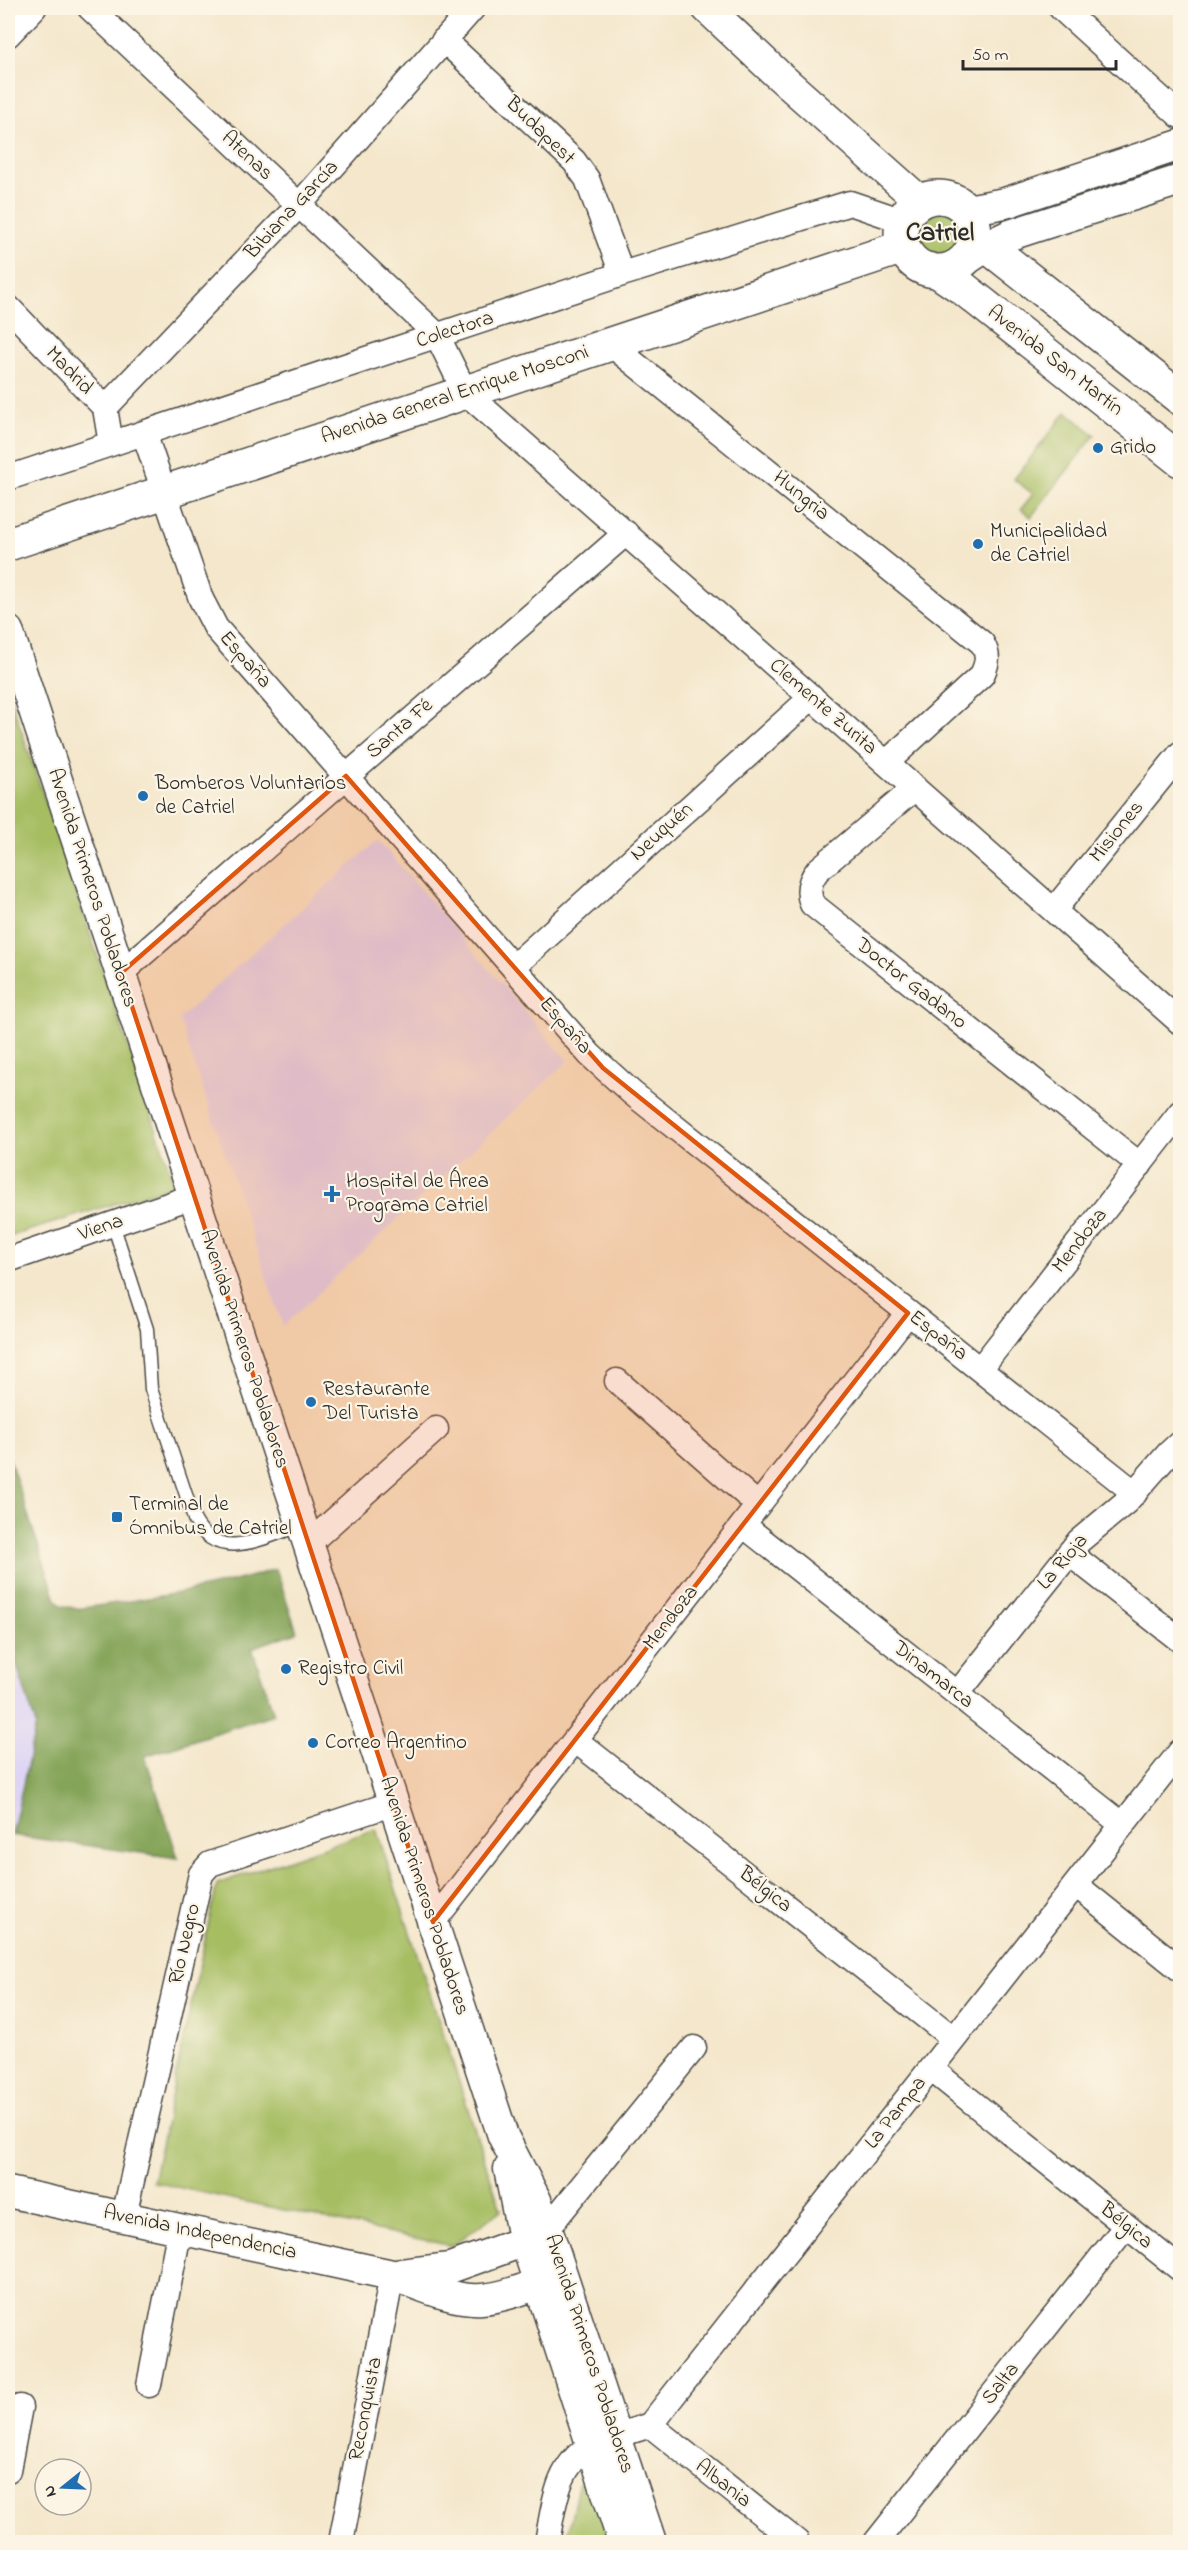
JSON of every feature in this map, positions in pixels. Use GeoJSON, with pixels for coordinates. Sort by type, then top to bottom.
{"type":"FeatureCollection","features":[{"type":"Feature","properties":{"kind":"main road"},"geometry":{"type":"LineString","coordinates":[[973,239],[952,268],[939,271],[913,234],[942,196],[953,199],[973,239],[1180,398]]}},
{"type":"Feature","properties":{"kind":"main road","name":"Avenida General Enrique Mosconi"},"geometry":{"type":"LineString","coordinates":[[8,544],[609,343],[913,234]]}},
{"type":"Feature","properties":{"kind":"main road","name":"Avenida San Martín"},"geometry":{"type":"LineString","coordinates":[[913,234],[939,272],[964,289],[1180,460]]}},
{"type":"Feature","properties":{"kind":"street"},"geometry":{"type":"LineString","coordinates":[[8,35],[34,8]]}},
{"type":"Feature","properties":{"kind":"street","name":"Atenas"},"geometry":{"type":"LineString","coordinates":[[90,8],[437,335],[465,392]]}},
{"type":"Feature","properties":{"kind":"street","name":"Bibiana García"},"geometry":{"type":"LineString","coordinates":[[105,408],[299,205],[473,8]]}},
{"type":"Feature","properties":{"kind":"street"},"geometry":{"type":"LineString","coordinates":[[707,8],[776,73],[913,234]]}},
{"type":"Feature","properties":{"kind":"street"},"geometry":{"type":"LineString","coordinates":[[1061,8],[1180,116]]}},
{"type":"Feature","properties":{"kind":"street","name":"Budapest"},"geometry":{"type":"LineString","coordinates":[[444,40],[574,161],[587,179],[622,274]]}},
{"type":"Feature","properties":{"kind":"street"},"geometry":{"type":"LineString","coordinates":[[973,239],[1005,203],[1180,145]]}},
{"type":"Feature","properties":{"kind":"street"},"geometry":{"type":"LineString","coordinates":[[973,239],[1024,230],[1180,180]]}},
{"type":"Feature","properties":{"kind":"street","name":"Colectora"},"geometry":{"type":"LineString","coordinates":[[8,478],[622,274],[850,203],[913,234]]}},
{"type":"Feature","properties":{"kind":"street","name":"Madrid"},"geometry":{"type":"LineString","coordinates":[[8,308],[105,408],[111,444]]}},
{"type":"Feature","properties":{"kind":"street","name":"Hungria"},"geometry":{"type":"LineString","coordinates":[[609,343],[974,635],[987,653],[987,664],[982,675],[886,763]]}},
{"type":"Feature","properties":{"kind":"street","name":"Clemente Zurita"},"geometry":{"type":"LineString","coordinates":[[465,392],[1180,1022]]}},
{"type":"Feature","properties":{"kind":"street","name":"España"},"geometry":{"type":"LineString","coordinates":[[144,433],[207,614],[228,642],[590,1055],[617,1081],[1135,1493]]}},
{"type":"Feature","properties":{"kind":"street","name":"Santa Fé"},"geometry":{"type":"LineString","coordinates":[[121,973],[626,533]]}},
{"type":"Feature","properties":{"kind":"street","name":"Avenida Primeros Pobladores"},"geometry":{"type":"LineString","coordinates":[[8,631],[503,2136],[536,2200],[551,2279],[604,2441],[651,2542]]}},
{"type":"Feature","properties":{"kind":"street","name":"Neuquén"},"geometry":{"type":"LineString","coordinates":[[513,967],[812,697]]}},
{"type":"Feature","properties":{"kind":"street","name":"Misiones"},"geometry":{"type":"LineString","coordinates":[[1053,910],[1180,754]]}},
{"type":"Feature","properties":{"kind":"street","name":"Doctor Gadano"},"geometry":{"type":"LineString","coordinates":[[915,788],[818,870],[809,886],[812,904],[1140,1165]]}},
{"type":"Feature","properties":{"kind":"street","name":"Mendoza"},"geometry":{"type":"LineString","coordinates":[[980,1370],[1180,1113]]}},
{"type":"Feature","properties":{"kind":"street","name":"Viena"},"geometry":{"type":"LineString","coordinates":[[8,1260],[194,1196]]}},
{"type":"Feature","properties":{"kind":"street","name":"Mendoza"},"geometry":{"type":"LineString","coordinates":[[433,1922],[908,1313]]}},
{"type":"Feature","properties":{"kind":"street"},"geometry":{"type":"LineString","coordinates":[[617,1381],[759,1505]]}},
{"type":"Feature","properties":{"kind":"street"},"geometry":{"type":"LineString","coordinates":[[305,1534],[436,1429]]}},
{"type":"Feature","properties":{"kind":"street","name":"La Rioja"},"geometry":{"type":"LineString","coordinates":[[957,1694],[1069,1553],[1090,1530],[1117,1511],[1180,1443]]}},
{"type":"Feature","properties":{"kind":"street","name":"Dinamarca"},"geometry":{"type":"LineString","coordinates":[[743,1525],[1123,1825]]}},
{"type":"Feature","properties":{"kind":"street"},"geometry":{"type":"LineString","coordinates":[[1069,1553],[1180,1640]]}},
{"type":"Feature","properties":{"kind":"street","name":"Bélgica"},"geometry":{"type":"LineString","coordinates":[[575,1740],[954,2039]]}},
{"type":"Feature","properties":{"kind":"street","name":"La Pampa"},"geometry":{"type":"LineString","coordinates":[[650,2425],[1180,1752]]}},
{"type":"Feature","properties":{"kind":"street","name":"Río Negro"},"geometry":{"type":"LineString","coordinates":[[124,2216],[201,1874],[210,1864],[394,1803]]}},
{"type":"Feature","properties":{"kind":"street"},"geometry":{"type":"LineString","coordinates":[[1076,1885],[1180,1969]]}},
{"type":"Feature","properties":{"kind":"street"},"geometry":{"type":"LineString","coordinates":[[542,2239],[694,2048]]}},
{"type":"Feature","properties":{"kind":"street","name":"Bélgica"},"geometry":{"type":"LineString","coordinates":[[931,2069],[1180,2269]]}},
{"type":"Feature","properties":{"kind":"street","name":"Avenida Independencia"},"geometry":{"type":"LineString","coordinates":[[8,2192],[392,2275],[445,2294],[471,2299],[497,2296],[551,2279]]}},
{"type":"Feature","properties":{"kind":"street","name":"Salta"},"geometry":{"type":"LineString","coordinates":[[876,2542],[1126,2226]]}},
{"type":"Feature","properties":{"kind":"street"},"geometry":{"type":"LineString","coordinates":[[149,2385],[180,2228]]}},
{"type":"Feature","properties":{"kind":"street","name":"Avenida Independencia"},"geometry":{"type":"LineString","coordinates":[[392,2275],[450,2268],[542,2239]]}},
{"type":"Feature","properties":{"kind":"street","name":"Reconquista"},"geometry":{"type":"LineString","coordinates":[[341,2542],[392,2275]]}},
{"type":"Feature","properties":{"kind":"street"},"geometry":{"type":"LineString","coordinates":[[8,2470],[20,2407]]}},
{"type":"Feature","properties":{"kind":"street"},"geometry":{"type":"LineString","coordinates":[[547,2542],[558,2486],[568,2466],[604,2441],[650,2425]]}},
{"type":"Feature","properties":{"kind":"street","name":"Albania"},"geometry":{"type":"LineString","coordinates":[[650,2425],[797,2542]]}},
{"type":"Feature","properties":{"kind":"street","name":"Avenida Primeros Pobladores"},"geometry":{"type":"LineString","coordinates":[[604,2441],[623,2542]]}},
{"type":"Feature","properties":{"kind":"lane"},"geometry":{"type":"LineString","coordinates":[[112,1224],[147,1329],[151,1389],[200,1531],[216,1543],[236,1545],[305,1534]]}},
{"type":"Feature","properties":{"kind":"highlighted area"},"geometry":{"type":"Polygon","coordinates":[[[346,776],[603,1068],[908,1313],[433,1922],[194,1196],[121,973],[346,776]]]}},
{"type":"Feature","properties":{"kind":"shaded area","name":"Hospital de Área Programa Catriel"},"geometry":{"type":"Polygon","coordinates":[[[378,840],[568,1061],[283,1326],[179,1019],[378,840]]]}},
{"type":"Feature","properties":{"kind":"shaded area"},"geometry":{"type":"Polygon","coordinates":[[[8,1638],[36,1725],[8,1858],[8,1638]]]}},
{"type":"Feature","properties":{"kind":"green space"},"geometry":{"type":"Polygon","coordinates":[[[938,208],[948,210],[956,216],[962,224],[964,234],[962,244],[956,252],[948,258],[938,260],[928,258],[920,252],[914,244],[912,234],[914,224],[920,216],[928,210],[938,208]]]}},
{"type":"Feature","properties":{"kind":"green space"},"geometry":{"type":"Polygon","coordinates":[[[1066,412],[1095,435],[1031,517],[1021,509],[1033,494],[1014,479],[1066,412]]]}},
{"type":"Feature","properties":{"kind":"green space"},"geometry":{"type":"Polygon","coordinates":[[[8,691],[175,1185],[8,1237],[8,691]]]}},
{"type":"Feature","properties":{"kind":"green space"},"geometry":{"type":"Polygon","coordinates":[[[8,1455],[56,1599],[61,1605],[77,1609],[153,1597],[227,1583],[276,1569],[297,1632],[252,1648],[274,1714],[145,1756],[178,1858],[12,1835],[36,1725],[8,1638],[8,1455]]]}},
{"type":"Feature","properties":{"kind":"green space"},"geometry":{"type":"Polygon","coordinates":[[[376,1829],[501,2210],[452,2246],[153,2182],[217,1884],[376,1829]]]}},
{"type":"Feature","properties":{"kind":"green space"},"geometry":{"type":"Polygon","coordinates":[[[593,2477],[615,2542],[566,2542],[579,2481],[593,2477]]]}},
{"type":"Feature","properties":{"kind":"place","name":"Grido"},"geometry":{"type":"Point","coordinates":[1098,448]}},
{"type":"Feature","properties":{"kind":"place","name":"Municipalidad de Catriel"},"geometry":{"type":"Point","coordinates":[978,544]}},
{"type":"Feature","properties":{"kind":"place","name":"Bomberos Voluntarios de Catriel"},"geometry":{"type":"Point","coordinates":[143,796]}},
{"type":"Feature","properties":{"kind":"place","name":"Hospital de Área Programa Catriel"},"geometry":{"type":"Point","coordinates":[332,1194]}},
{"type":"Feature","properties":{"kind":"place","name":"Restaurante Del Turista"},"geometry":{"type":"Point","coordinates":[311,1402]}},
{"type":"Feature","properties":{"kind":"place","name":"Terminal de Ómnibus de Catriel"},"geometry":{"type":"Point","coordinates":[117,1517]}},
{"type":"Feature","properties":{"kind":"place","name":"Registro Civil"},"geometry":{"type":"Point","coordinates":[286,1669]}},
{"type":"Feature","properties":{"kind":"place","name":"Correo Argentino"},"geometry":{"type":"Point","coordinates":[313,1743]}},
{"type":"Feature","properties":{"kind":"district","name":"Catriel"},"geometry":{"type":"Point","coordinates":[940,233]}}]}
